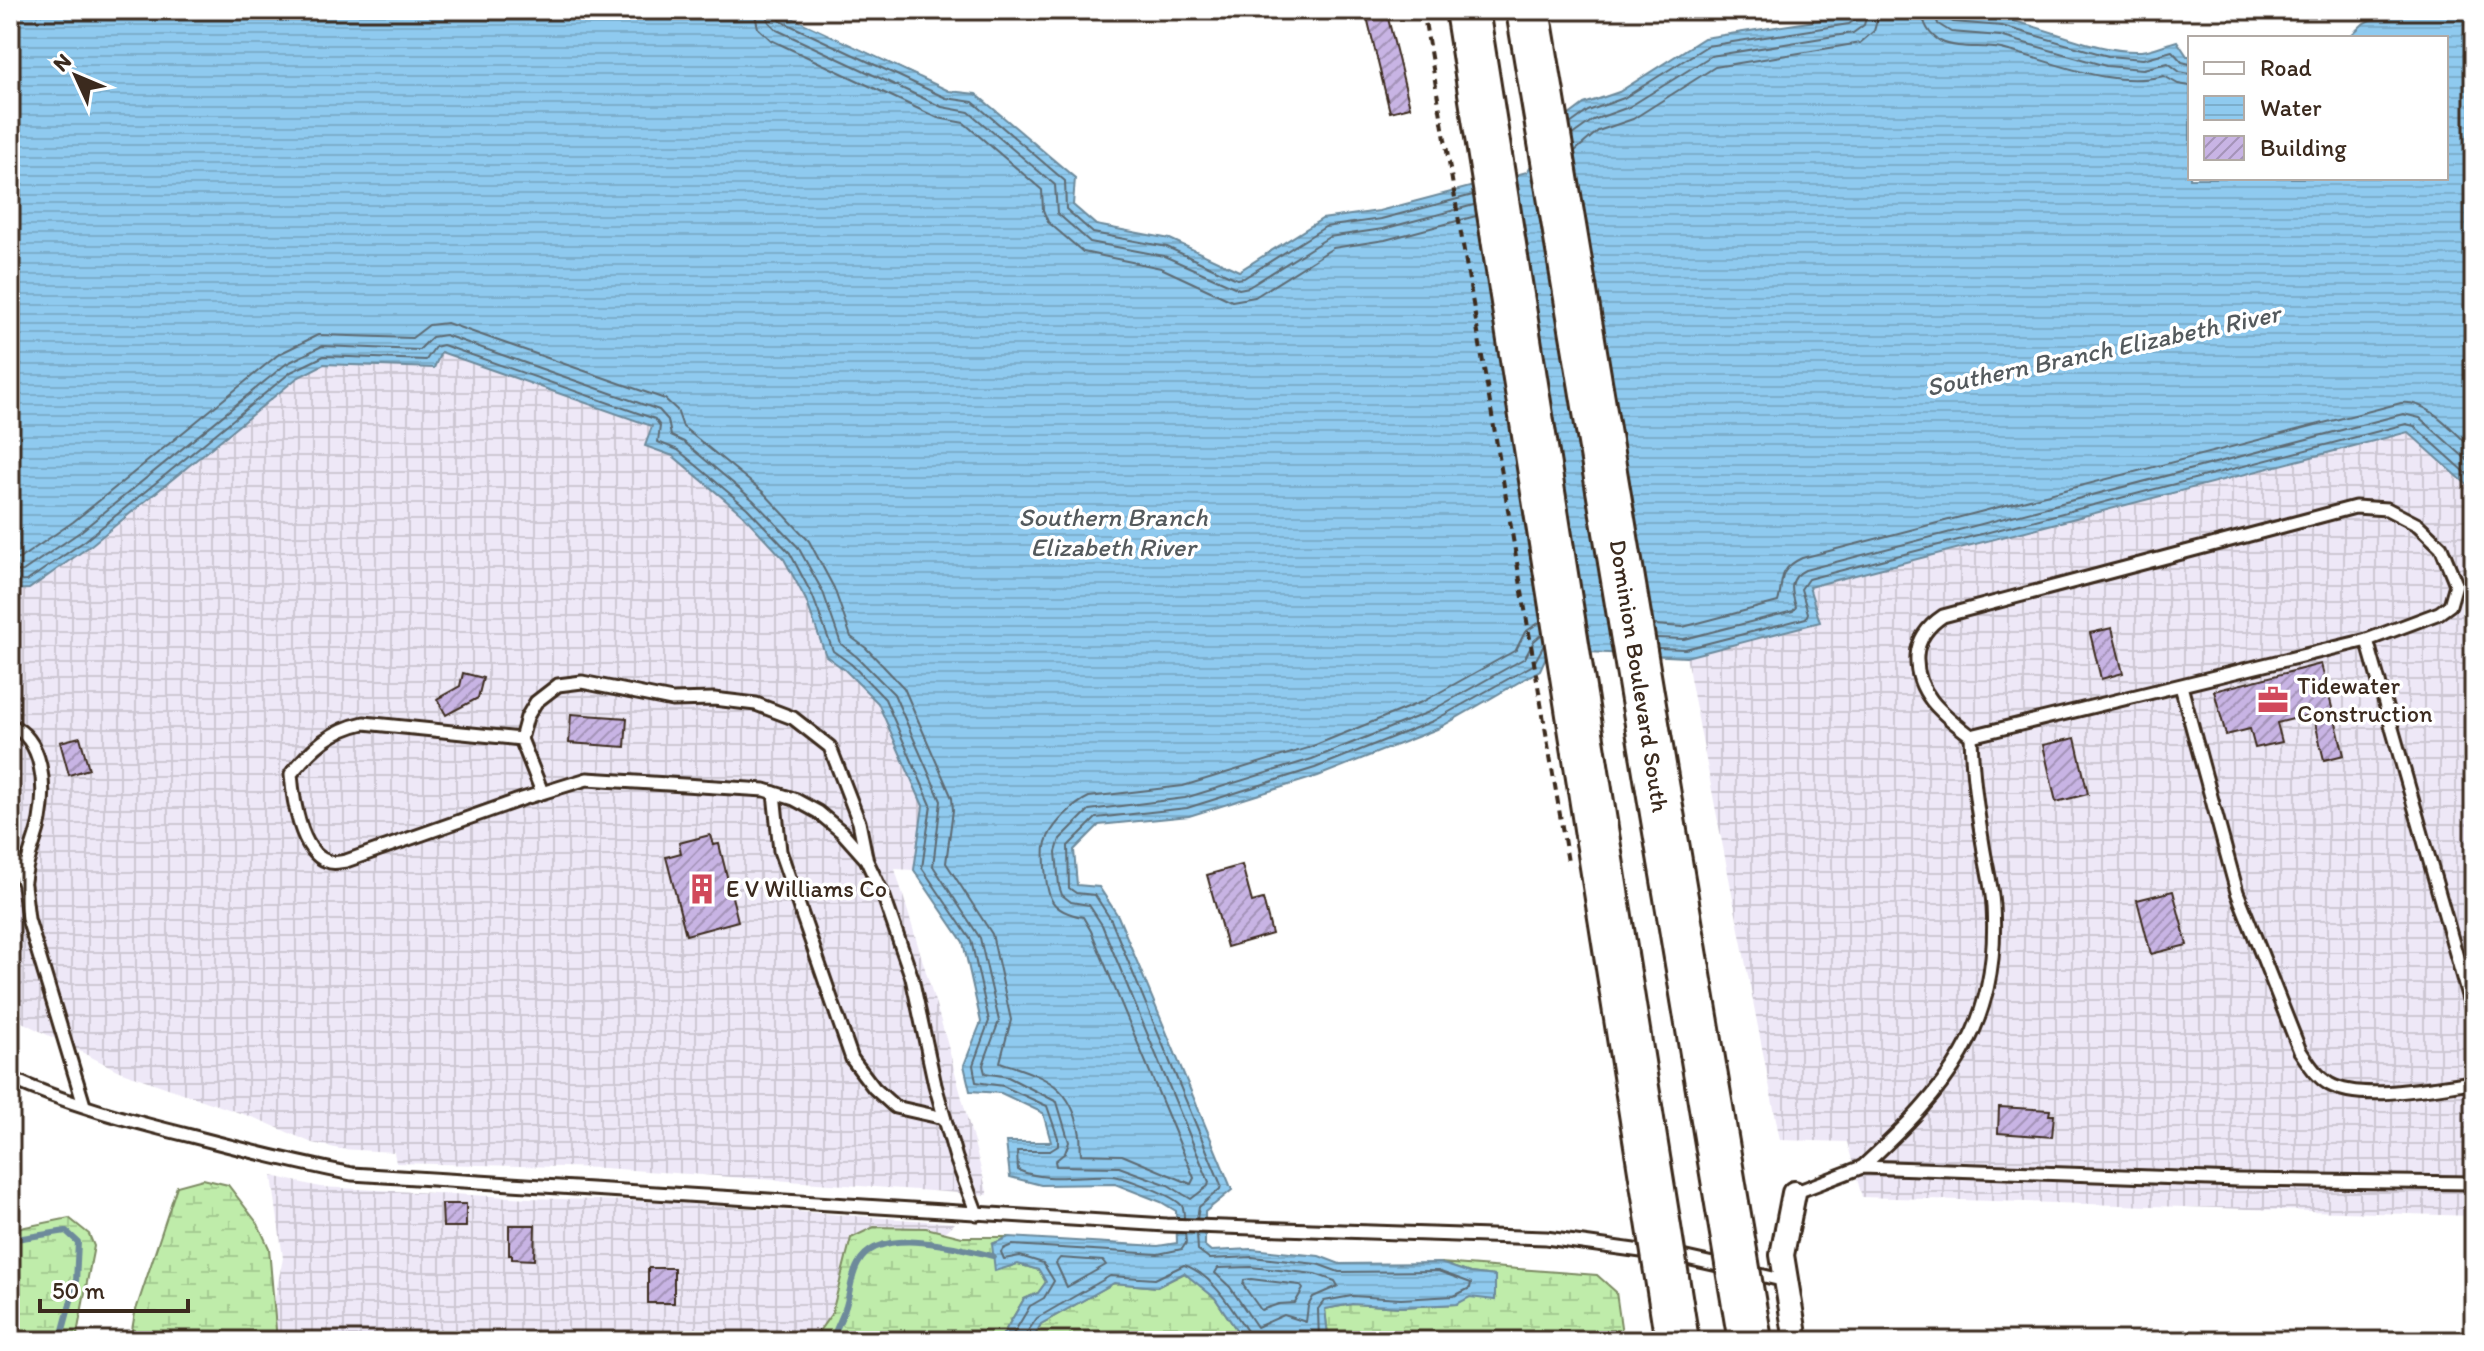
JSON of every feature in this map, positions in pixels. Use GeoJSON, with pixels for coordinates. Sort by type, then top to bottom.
{"type":"FeatureCollection","features":[{"type":"Feature","properties":{"kind":"highway"},"geometry":{"type":"LineString","coordinates":[[1467,10],[1677,1341]]}},
{"type":"Feature","properties":{"kind":"highway","name":"Dominion Boulevard South"},"geometry":{"type":"LineString","coordinates":[[1528,10],[1750,1341]]}},
{"type":"Feature","properties":{"kind":"street"},"geometry":{"type":"LineString","coordinates":[[1794,1193],[1782,1245],[1796,1341]]}},
{"type":"Feature","properties":{"kind":"lane"},"geometry":{"type":"LineString","coordinates":[[1794,1193],[1862,1167],[1914,1120],[1935,1095],[1973,1034],[1986,994],[1992,956],[1993,904],[1975,789],[1971,736],[1944,715],[1924,691],[1917,671],[1918,647],[1929,625],[1943,616],[2355,507],[2387,509],[2418,525],[2441,547],[2456,584],[2450,605],[2439,613],[2367,640],[1971,736]]}},
{"type":"Feature","properties":{"kind":"lane"},"geometry":{"type":"LineString","coordinates":[[2367,640],[2474,1017]]}},
{"type":"Feature","properties":{"kind":"lane"},"geometry":{"type":"LineString","coordinates":[[542,792],[521,739],[527,717],[536,702],[558,685],[592,684],[672,700],[714,699],[756,704],[793,718],[830,747],[859,822],[866,859],[884,897],[912,978],[944,1118],[977,1214]]}},
{"type":"Feature","properties":{"kind":"lane"},"geometry":{"type":"LineString","coordinates":[[2181,686],[2237,892],[2300,1051],[2315,1073],[2332,1086],[2353,1092],[2474,1082]]}},
{"type":"Feature","properties":{"kind":"lane"},"geometry":{"type":"LineString","coordinates":[[521,739],[364,723],[352,725],[318,743],[291,774],[294,808],[312,851],[331,863],[346,861],[587,779],[765,790],[794,799],[818,812],[842,832],[866,859]]}},
{"type":"Feature","properties":{"kind":"lane"},"geometry":{"type":"LineString","coordinates":[[10,725],[25,732],[36,750],[43,783],[40,820],[26,862],[24,885],[28,919],[84,1105]]}},
{"type":"Feature","properties":{"kind":"lane"},"geometry":{"type":"LineString","coordinates":[[774,793],[780,851],[852,1059],[874,1088],[895,1107],[944,1118]]}},
{"type":"Feature","properties":{"kind":"lane"},"geometry":{"type":"LineString","coordinates":[[10,845],[24,885]]}},
{"type":"Feature","properties":{"kind":"lane"},"geometry":{"type":"LineString","coordinates":[[10,1078],[150,1126],[286,1161],[352,1174],[1166,1225],[1546,1238],[1693,1258],[1786,1281]]}},
{"type":"Feature","properties":{"kind":"lane"},"geometry":{"type":"LineString","coordinates":[[1862,1167],[2238,1180],[2474,1183]]}},
{"type":"Feature","properties":{"kind":"path"},"geometry":{"type":"LineString","coordinates":[[1423,10],[1570,871]]}},
{"type":"Feature","properties":{"kind":"shaded area"},"geometry":{"type":"Polygon","coordinates":[[[440,352],[652,426],[646,446],[673,456],[742,514],[784,559],[806,600],[826,656],[878,703],[923,806],[914,870],[895,869],[945,1035],[988,1195],[604,1168],[396,1163],[394,1152],[340,1149],[312,1143],[260,1120],[119,1071],[10,1016],[10,590],[29,589],[90,547],[297,378],[324,364],[434,368],[440,352]]]}},
{"type":"Feature","properties":{"kind":"shaded area"},"geometry":{"type":"Polygon","coordinates":[[[2408,432],[2474,491],[2474,1216],[1862,1197],[1847,1142],[1780,1140],[1686,657],[1819,623],[1809,587],[2408,432]]]}},
{"type":"Feature","properties":{"kind":"shaded area"},"geometry":{"type":"Polygon","coordinates":[[[272,1176],[320,1187],[661,1202],[955,1223],[831,1341],[266,1341],[283,1258],[272,1176]]]}},
{"type":"Feature","properties":{"kind":"green space"},"geometry":{"type":"Polygon","coordinates":[[[203,1179],[228,1185],[258,1224],[269,1248],[277,1341],[130,1341],[135,1313],[177,1186],[203,1179]]]}},
{"type":"Feature","properties":{"kind":"green space"},"geometry":{"type":"Polygon","coordinates":[[[69,1218],[89,1234],[94,1246],[77,1334],[84,1341],[10,1341],[10,1230],[69,1218]]]}},
{"type":"Feature","properties":{"kind":"green space"},"geometry":{"type":"Polygon","coordinates":[[[874,1227],[926,1228],[962,1237],[1009,1237],[992,1244],[1018,1264],[1039,1270],[1046,1282],[1038,1293],[1024,1299],[999,1341],[812,1341],[832,1313],[851,1238],[874,1227]]]}},
{"type":"Feature","properties":{"kind":"green space"},"geometry":{"type":"Polygon","coordinates":[[[1440,1263],[1597,1275],[1616,1292],[1623,1341],[1326,1341],[1325,1309],[1352,1304],[1401,1307],[1457,1304],[1494,1276],[1470,1273],[1440,1263]]]}},
{"type":"Feature","properties":{"kind":"green space"},"geometry":{"type":"Polygon","coordinates":[[[1185,1273],[1215,1298],[1244,1341],[1032,1341],[1041,1324],[1114,1283],[1157,1287],[1185,1273]]]}},
{"type":"Feature","properties":{"kind":"water","name":"Southern Branch Elizabeth River"},"geometry":{"type":"Polygon","coordinates":[[[10,10],[777,10],[949,91],[976,94],[1075,178],[1073,205],[1096,225],[1170,239],[1239,271],[1322,219],[1379,211],[1527,172],[1556,125],[1584,104],[1619,92],[1704,38],[1848,16],[1851,10],[1966,13],[2021,23],[2089,44],[2124,51],[2146,50],[2177,41],[2188,56],[2188,180],[2448,180],[2448,36],[2350,36],[2364,23],[2389,10],[2474,10],[2474,491],[2408,432],[1809,587],[1820,622],[1686,657],[1549,650],[1540,670],[1437,729],[1318,776],[1189,816],[1099,825],[1074,850],[1077,885],[1099,887],[1118,916],[1232,1190],[1205,1212],[1205,1246],[1211,1251],[1252,1249],[1319,1256],[1340,1264],[1440,1263],[1470,1273],[1495,1276],[1495,1300],[1470,1297],[1457,1304],[1401,1307],[1352,1304],[1325,1309],[1326,1341],[1291,1341],[1288,1332],[1269,1340],[1244,1341],[1215,1298],[1184,1273],[1157,1287],[1114,1283],[1041,1324],[1032,1341],[999,1341],[1024,1299],[1038,1293],[1046,1282],[1039,1270],[1018,1264],[995,1271],[992,1244],[1009,1237],[1158,1246],[1177,1243],[1176,1211],[1115,1184],[1041,1185],[1010,1177],[1006,1142],[1051,1142],[1043,1113],[1001,1093],[970,1091],[964,1065],[981,1022],[963,942],[914,870],[923,806],[878,703],[826,656],[806,600],[784,559],[742,514],[673,456],[645,446],[652,426],[441,352],[434,368],[324,364],[297,378],[90,546],[29,589],[10,590],[10,10]]]}},
{"type":"Feature","properties":{"kind":"pier"},"geometry":{"type":"Polygon","coordinates":[[[777,10],[786,10],[921,73],[920,76],[777,10]]]}},
{"type":"Feature","properties":{"kind":"building"},"geometry":{"type":"Polygon","coordinates":[[[1386,10],[1410,107],[1390,112],[1366,13],[1386,10]]]}},
{"type":"Feature","properties":{"kind":"building"},"geometry":{"type":"Polygon","coordinates":[[[2112,628],[2123,673],[2101,679],[2090,633],[2112,628]]]}},
{"type":"Feature","properties":{"kind":"building","name":"Tidewater Construction"},"geometry":{"type":"Polygon","coordinates":[[[2321,664],[2344,755],[2324,760],[2313,714],[2277,723],[2282,742],[2255,748],[2250,729],[2226,735],[2214,691],[2321,664]]]}},
{"type":"Feature","properties":{"kind":"building"},"geometry":{"type":"Polygon","coordinates":[[[463,673],[483,678],[478,698],[446,715],[437,699],[460,686],[463,673]]]}},
{"type":"Feature","properties":{"kind":"building"},"geometry":{"type":"Polygon","coordinates":[[[571,714],[627,718],[625,747],[569,743],[571,714]]]}},
{"type":"Feature","properties":{"kind":"building"},"geometry":{"type":"Polygon","coordinates":[[[80,737],[89,769],[69,775],[60,742],[80,737]]]}},
{"type":"Feature","properties":{"kind":"building"},"geometry":{"type":"Polygon","coordinates":[[[2075,738],[2088,794],[2056,802],[2043,745],[2075,738]]]}},
{"type":"Feature","properties":{"kind":"building","name":"E V Williams Co"},"geometry":{"type":"Polygon","coordinates":[[[710,835],[713,845],[719,844],[738,921],[686,935],[666,857],[681,853],[679,843],[710,835]]]}},
{"type":"Feature","properties":{"kind":"building"},"geometry":{"type":"Polygon","coordinates":[[[1242,865],[1252,902],[1263,899],[1272,934],[1227,947],[1207,875],[1242,865]]]}},
{"type":"Feature","properties":{"kind":"building"},"geometry":{"type":"Polygon","coordinates":[[[2173,891],[2187,945],[2151,954],[2137,900],[2173,891]]]}},
{"type":"Feature","properties":{"kind":"building"},"geometry":{"type":"Polygon","coordinates":[[[1999,1107],[2050,1110],[2049,1115],[2054,1115],[2052,1137],[1998,1133],[1999,1107]]]}},
{"type":"Feature","properties":{"kind":"building"},"geometry":{"type":"Polygon","coordinates":[[[442,1204],[466,1204],[466,1227],[443,1227],[442,1204]]]}},
{"type":"Feature","properties":{"kind":"building"},"geometry":{"type":"Polygon","coordinates":[[[509,1225],[535,1225],[534,1260],[512,1259],[509,1255],[509,1225]]]}},
{"type":"Feature","properties":{"kind":"building"},"geometry":{"type":"Polygon","coordinates":[[[648,1268],[674,1268],[674,1303],[648,1303],[648,1268]]]}},
{"type":"Feature","properties":{"kind":"waterway"},"geometry":{"type":"LineString","coordinates":[[10,1240],[66,1231],[78,1242],[76,1282],[60,1341]]}},
{"type":"Feature","properties":{"kind":"waterway"},"geometry":{"type":"LineString","coordinates":[[831,1341],[846,1306],[858,1264],[868,1252],[883,1245],[921,1242],[993,1256]]}},
{"type":"Feature","properties":{"kind":"place","name":"Tidewater Construction"},"geometry":{"type":"Point","coordinates":[2273,700]}},
{"type":"Feature","properties":{"kind":"place","name":"E V Williams Co"},"geometry":{"type":"Point","coordinates":[702,889]}}]}
